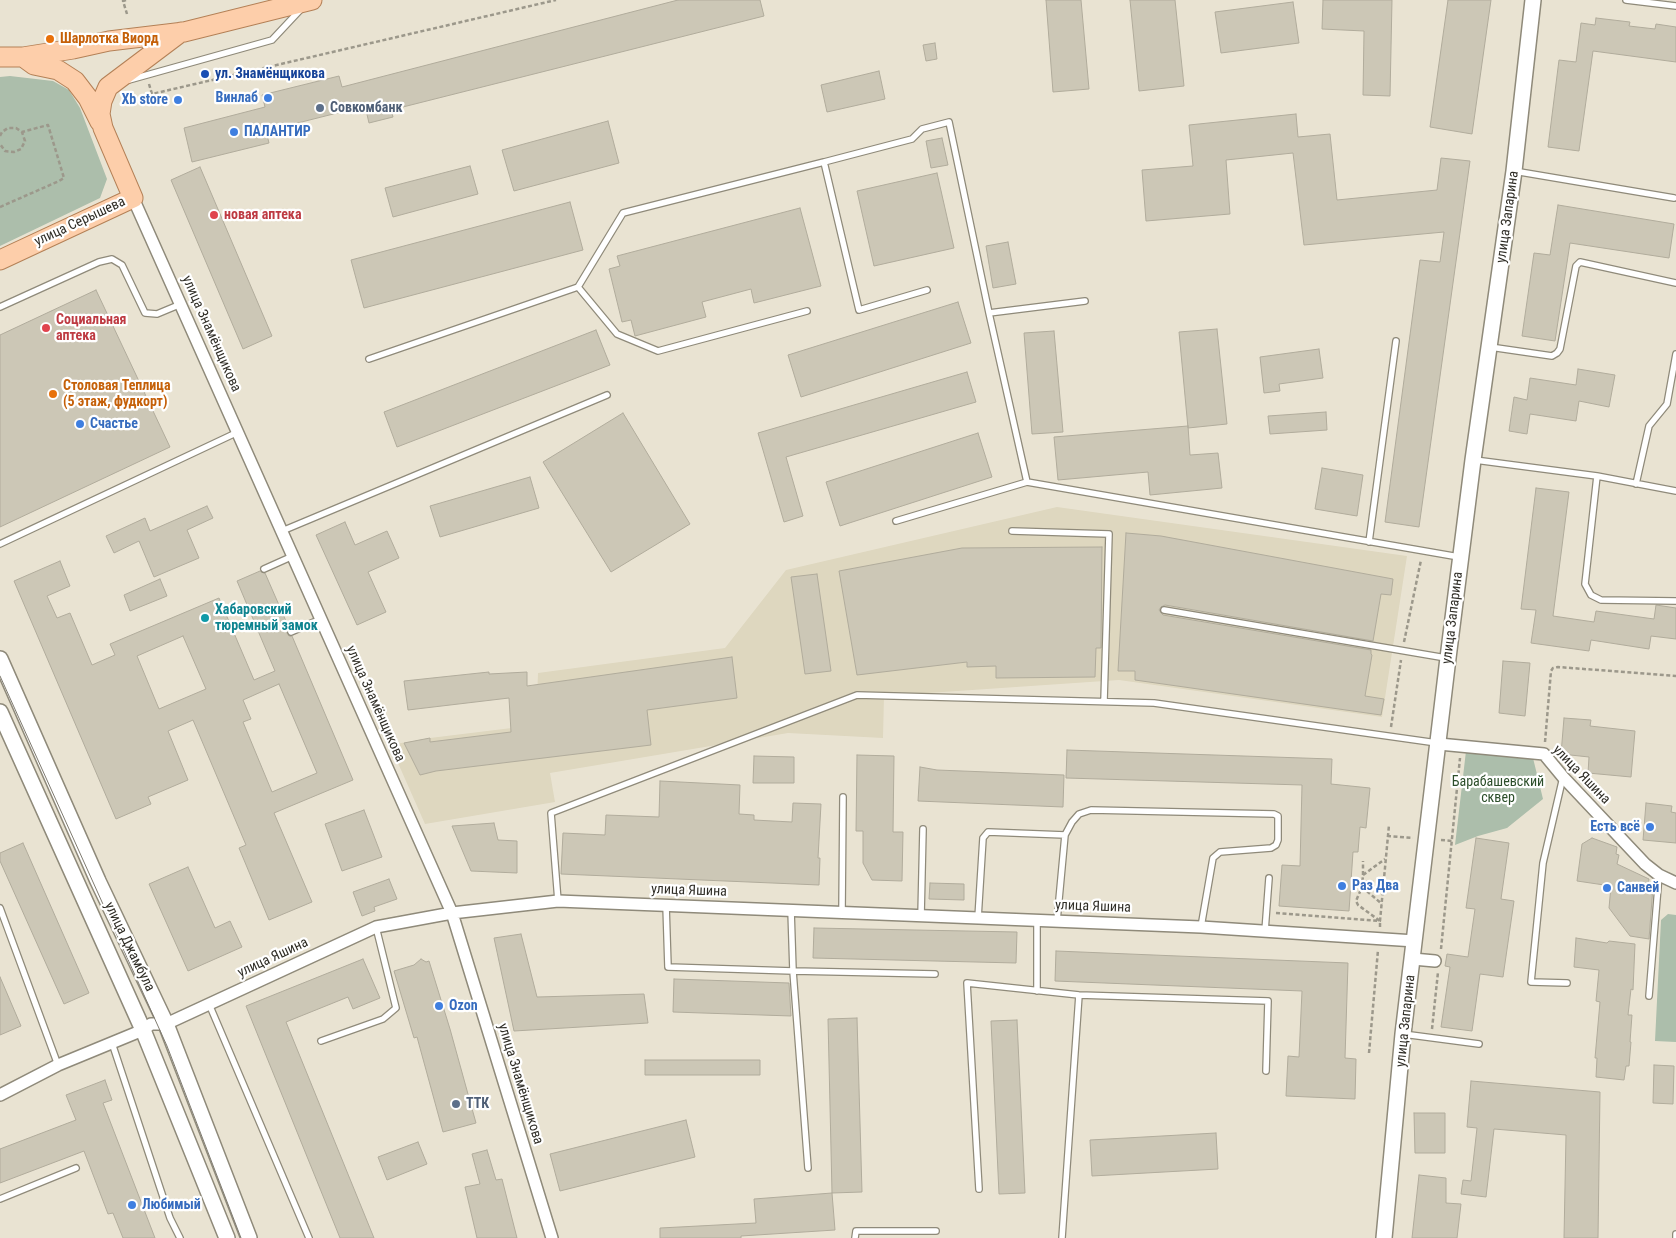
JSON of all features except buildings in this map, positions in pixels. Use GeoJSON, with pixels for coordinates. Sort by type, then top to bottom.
{"type":"FeatureCollection","features":[{"type":"Feature","properties":{"kind":"main road"},"geometry":{"type":"LineString","coordinates":[[0,57],[23,57],[81,48],[109,41],[181,32],[280,4],[311,0]]}},
{"type":"Feature","properties":{"kind":"main road"},"geometry":{"type":"LineString","coordinates":[[108,87],[181,32]]}},
{"type":"Feature","properties":{"kind":"main road"},"geometry":{"type":"LineString","coordinates":[[23,57],[34,65],[58,70],[75,81],[88,98],[103,128]]}},
{"type":"Feature","properties":{"kind":"main road","name":"улица Серышева"},"geometry":{"type":"LineString","coordinates":[[0,260],[133,198],[103,128],[100,110],[108,87]]}},
{"type":"Feature","properties":{"kind":"street","name":"улица Запарина"},"geometry":{"type":"LineString","coordinates":[[1384,1238],[1403,1034],[1448,658],[1473,460],[1514,171],[1533,0]]}},
{"type":"Feature","properties":{"kind":"street","name":"улица Знамёнщикова"},"geometry":{"type":"LineString","coordinates":[[133,198],[452,913],[552,1238]]}},
{"type":"Feature","properties":{"kind":"street","name":"улица Джамбула"},"geometry":{"type":"LineString","coordinates":[[0,659],[98,882],[166,1024],[249,1238]]}},
{"type":"Feature","properties":{"kind":"street","name":"улица Джамбула"},"geometry":{"type":"LineString","coordinates":[[0,712],[143,1030],[227,1238]]}},
{"type":"Feature","properties":{"kind":"street","name":"улица Яшина"},"geometry":{"type":"LineString","coordinates":[[1439,744],[1544,754],[1562,777],[1645,864],[1659,875],[1676,884]]}},
{"type":"Feature","properties":{"kind":"street","name":"улица Яшина"},"geometry":{"type":"LineString","coordinates":[[0,1095],[58,1066],[143,1030],[151,1024],[166,1024],[376,927],[452,913],[558,901],[1201,927],[1415,941]]}},
{"type":"Feature","properties":{"kind":"street"},"geometry":{"type":"LineString","coordinates":[[1413,959],[1437,965]]}},
{"type":"Feature","properties":{"kind":"lane"},"geometry":{"type":"LineString","coordinates":[[108,87],[272,40],[311,0]]}},
{"type":"Feature","properties":{"kind":"lane"},"geometry":{"type":"LineString","coordinates":[[1626,0],[1676,6]]}},
{"type":"Feature","properties":{"kind":"lane"},"geometry":{"type":"LineString","coordinates":[[370,359],[578,287],[623,213],[912,140],[922,129],[949,122],[1027,482]]}},
{"type":"Feature","properties":{"kind":"lane"},"geometry":{"type":"LineString","coordinates":[[824,162],[859,310],[927,290]]}},
{"type":"Feature","properties":{"kind":"lane"},"geometry":{"type":"LineString","coordinates":[[1514,171],[1674,198]]}},
{"type":"Feature","properties":{"kind":"lane"},"geometry":{"type":"LineString","coordinates":[[0,307],[99,262],[112,259],[122,265],[145,313],[157,314],[181,304]]}},
{"type":"Feature","properties":{"kind":"lane"},"geometry":{"type":"LineString","coordinates":[[1490,347],[1552,356],[1557,354],[1560,349],[1576,266],[1580,262],[1676,283]]}},
{"type":"Feature","properties":{"kind":"lane"},"geometry":{"type":"LineString","coordinates":[[578,287],[617,334],[658,351],[807,311]]}},
{"type":"Feature","properties":{"kind":"lane"},"geometry":{"type":"LineString","coordinates":[[989,313],[1085,301]]}},
{"type":"Feature","properties":{"kind":"lane"},"geometry":{"type":"LineString","coordinates":[[1369,542],[1396,341]]}},
{"type":"Feature","properties":{"kind":"lane"},"geometry":{"type":"LineString","coordinates":[[1636,484],[1649,426],[1667,404],[1676,354]]}},
{"type":"Feature","properties":{"kind":"lane"},"geometry":{"type":"LineString","coordinates":[[282,531],[607,395]]}},
{"type":"Feature","properties":{"kind":"lane"},"geometry":{"type":"LineString","coordinates":[[0,544],[238,432]]}},
{"type":"Feature","properties":{"kind":"lane"},"geometry":{"type":"LineString","coordinates":[[1473,460],[1597,476],[1676,490]]}},
{"type":"Feature","properties":{"kind":"lane"},"geometry":{"type":"LineString","coordinates":[[1597,476],[1585,584],[1591,595],[1601,600],[1676,601]]}},
{"type":"Feature","properties":{"kind":"lane"},"geometry":{"type":"LineString","coordinates":[[896,521],[1027,482],[1461,558]]}},
{"type":"Feature","properties":{"kind":"lane"},"geometry":{"type":"LineString","coordinates":[[1012,531],[1109,534],[1104,701]]}},
{"type":"Feature","properties":{"kind":"lane"},"geometry":{"type":"LineString","coordinates":[[264,569],[293,556]]}},
{"type":"Feature","properties":{"kind":"lane"},"geometry":{"type":"LineString","coordinates":[[1164,610],[1448,658]]}},
{"type":"Feature","properties":{"kind":"lane"},"geometry":{"type":"LineString","coordinates":[[291,632],[321,619]]}},
{"type":"Feature","properties":{"kind":"lane"},"geometry":{"type":"LineString","coordinates":[[558,901],[550,813],[857,695],[1154,703],[1439,744]]}},
{"type":"Feature","properties":{"kind":"lane"},"geometry":{"type":"LineString","coordinates":[[1562,777],[1543,863],[1531,982],[1567,983]]}},
{"type":"Feature","properties":{"kind":"lane"},"geometry":{"type":"LineString","coordinates":[[842,912],[844,797]]}},
{"type":"Feature","properties":{"kind":"lane"},"geometry":{"type":"LineString","coordinates":[[1058,921],[1065,835],[1079,814],[1091,810],[1274,814],[1278,816],[1278,840],[1271,848],[1220,852],[1213,858],[1201,927]]}},
{"type":"Feature","properties":{"kind":"lane"},"geometry":{"type":"LineString","coordinates":[[921,916],[922,830]]}},
{"type":"Feature","properties":{"kind":"lane"},"geometry":{"type":"LineString","coordinates":[[978,918],[983,838],[985,834],[988,832],[1065,835]]}},
{"type":"Feature","properties":{"kind":"lane"},"geometry":{"type":"LineString","coordinates":[[1649,996],[1659,875]]}},
{"type":"Feature","properties":{"kind":"lane"},"geometry":{"type":"LineString","coordinates":[[1265,931],[1269,878]]}},
{"type":"Feature","properties":{"kind":"lane"},"geometry":{"type":"LineString","coordinates":[[666,906],[668,966],[935,974]]}},
{"type":"Feature","properties":{"kind":"lane"},"geometry":{"type":"LineString","coordinates":[[0,908],[58,1066]]}},
{"type":"Feature","properties":{"kind":"lane"},"geometry":{"type":"LineString","coordinates":[[791,910],[793,971],[808,1168]]}},
{"type":"Feature","properties":{"kind":"lane"},"geometry":{"type":"LineString","coordinates":[[1037,920],[1037,990]]}},
{"type":"Feature","properties":{"kind":"lane"},"geometry":{"type":"LineString","coordinates":[[321,1041],[382,1019],[396,1008],[376,927]]}},
{"type":"Feature","properties":{"kind":"lane"},"geometry":{"type":"LineString","coordinates":[[979,1189],[967,983],[1078,995],[1268,1001],[1266,1072]]}},
{"type":"Feature","properties":{"kind":"lane"},"geometry":{"type":"LineString","coordinates":[[1062,1238],[1078,995]]}},
{"type":"Feature","properties":{"kind":"lane"},"geometry":{"type":"LineString","coordinates":[[209,1004],[309,1238]]}},
{"type":"Feature","properties":{"kind":"lane"},"geometry":{"type":"LineString","coordinates":[[1403,1034],[1479,1044]]}},
{"type":"Feature","properties":{"kind":"lane"},"geometry":{"type":"LineString","coordinates":[[112,1043],[170,1218],[180,1238]]}},
{"type":"Feature","properties":{"kind":"lane"},"geometry":{"type":"LineString","coordinates":[[0,1199],[76,1168]]}},
{"type":"Feature","properties":{"kind":"lane"},"geometry":{"type":"LineString","coordinates":[[855,1238],[856,1231],[936,1231]]}},
{"type":"Feature","properties":{"kind":"path"},"geometry":{"type":"LineString","coordinates":[[126,0],[123,1],[127,14]]}},
{"type":"Feature","properties":{"kind":"path"},"geometry":{"type":"LineString","coordinates":[[147,81],[152,94],[556,0]]}},
{"type":"Feature","properties":{"kind":"path"},"geometry":{"type":"LineString","coordinates":[[0,136],[5,130],[12,127],[22,132],[48,125],[64,173],[64,178],[59,181],[0,207]]}},
{"type":"Feature","properties":{"kind":"path"},"geometry":{"type":"LineString","coordinates":[[0,144],[1,149],[9,152],[18,151],[25,141],[22,132]]}},
{"type":"Feature","properties":{"kind":"path"},"geometry":{"type":"LineString","coordinates":[[1544,754],[1551,671],[1553,668],[1676,676]]}},
{"type":"Feature","properties":{"kind":"path"},"geometry":{"type":"LineString","coordinates":[[1441,949],[1462,746]]}},
{"type":"Feature","properties":{"kind":"path"},"geometry":{"type":"LineString","coordinates":[[1266,913],[1380,921],[1388,825]]}},
{"type":"Feature","properties":{"kind":"path"},"geometry":{"type":"LineString","coordinates":[[1363,861],[1363,875]]}},
{"type":"Feature","properties":{"kind":"path"},"geometry":{"type":"LineString","coordinates":[[1363,882],[1384,882]]}},
{"type":"Feature","properties":{"kind":"path"},"geometry":{"type":"LineString","coordinates":[[1362,887],[1382,904]]}},
{"type":"Feature","properties":{"kind":"path"},"geometry":{"type":"LineString","coordinates":[[1432,1038],[1437,965]]}},
{"type":"Feature","properties":{"kind":"shaded area"},"geometry":{"type":"Polygon","coordinates":[[[1057,507],[1407,556],[1382,717],[1119,680],[884,696],[883,738],[788,733],[550,773],[555,802],[425,824],[390,745],[430,738],[536,725],[538,673],[725,648],[786,570],[1057,507]]]}},
{"type":"Feature","properties":{"kind":"green space"},"geometry":{"type":"Polygon","coordinates":[[[10,76],[53,81],[69,90],[80,108],[107,179],[100,198],[0,246],[0,77],[10,76]]]}},
{"type":"Feature","properties":{"kind":"green space","name":"Барабашевский сквер"},"geometry":{"type":"Polygon","coordinates":[[[1466,751],[1533,758],[1543,799],[1507,828],[1455,845],[1466,751]]]}},
{"type":"Feature","properties":{"kind":"green space"},"geometry":{"type":"Polygon","coordinates":[[[1668,914],[1676,915],[1676,1042],[1655,1041],[1661,920],[1668,914]]]}},
{"type":"Feature","properties":{"kind":"tram line"},"geometry":{"type":"LineString","coordinates":[[0,676],[167,1046],[241,1238]]}},
{"type":"Feature","properties":{"kind":"place","name":"Шарлотка Виорд"},"geometry":{"type":"Point","coordinates":[50,39]}},
{"type":"Feature","properties":{"kind":"place","name":"ул. Знамёнщикова"},"geometry":{"type":"Point","coordinates":[205,74]}},
{"type":"Feature","properties":{"kind":"place","name":"Винлаб"},"geometry":{"type":"Point","coordinates":[268,98]}},
{"type":"Feature","properties":{"kind":"place","name":"Xb store"},"geometry":{"type":"Point","coordinates":[178,100]}},
{"type":"Feature","properties":{"kind":"place","name":"Совкомбанк"},"geometry":{"type":"Point","coordinates":[320,108]}},
{"type":"Feature","properties":{"kind":"place","name":"ПАЛАНТИР"},"geometry":{"type":"Point","coordinates":[234,132]}},
{"type":"Feature","properties":{"kind":"place","name":"новая аптека"},"geometry":{"type":"Point","coordinates":[214,215]}},
{"type":"Feature","properties":{"kind":"place","name":"Социальная аптека"},"geometry":{"type":"Point","coordinates":[46,328]}},
{"type":"Feature","properties":{"kind":"place","name":"Столовая Теплица (5 этаж, фудкорт)"},"geometry":{"type":"Point","coordinates":[53,394]}},
{"type":"Feature","properties":{"kind":"place","name":"Счастье"},"geometry":{"type":"Point","coordinates":[80,424]}},
{"type":"Feature","properties":{"kind":"place","name":"Хабаровский тюремный замок"},"geometry":{"type":"Point","coordinates":[205,618]}},
{"type":"Feature","properties":{"kind":"place","name":"Есть всё"},"geometry":{"type":"Point","coordinates":[1650,827]}},
{"type":"Feature","properties":{"kind":"place","name":"Раз Два"},"geometry":{"type":"Point","coordinates":[1342,886]}},
{"type":"Feature","properties":{"kind":"place","name":"Санвей"},"geometry":{"type":"Point","coordinates":[1607,888]}},
{"type":"Feature","properties":{"kind":"place","name":"Ozon"},"geometry":{"type":"Point","coordinates":[439,1006]}},
{"type":"Feature","properties":{"kind":"place","name":"ТТК"},"geometry":{"type":"Point","coordinates":[456,1104]}},
{"type":"Feature","properties":{"kind":"place","name":"Любимый"},"geometry":{"type":"Point","coordinates":[132,1205]}}]}
